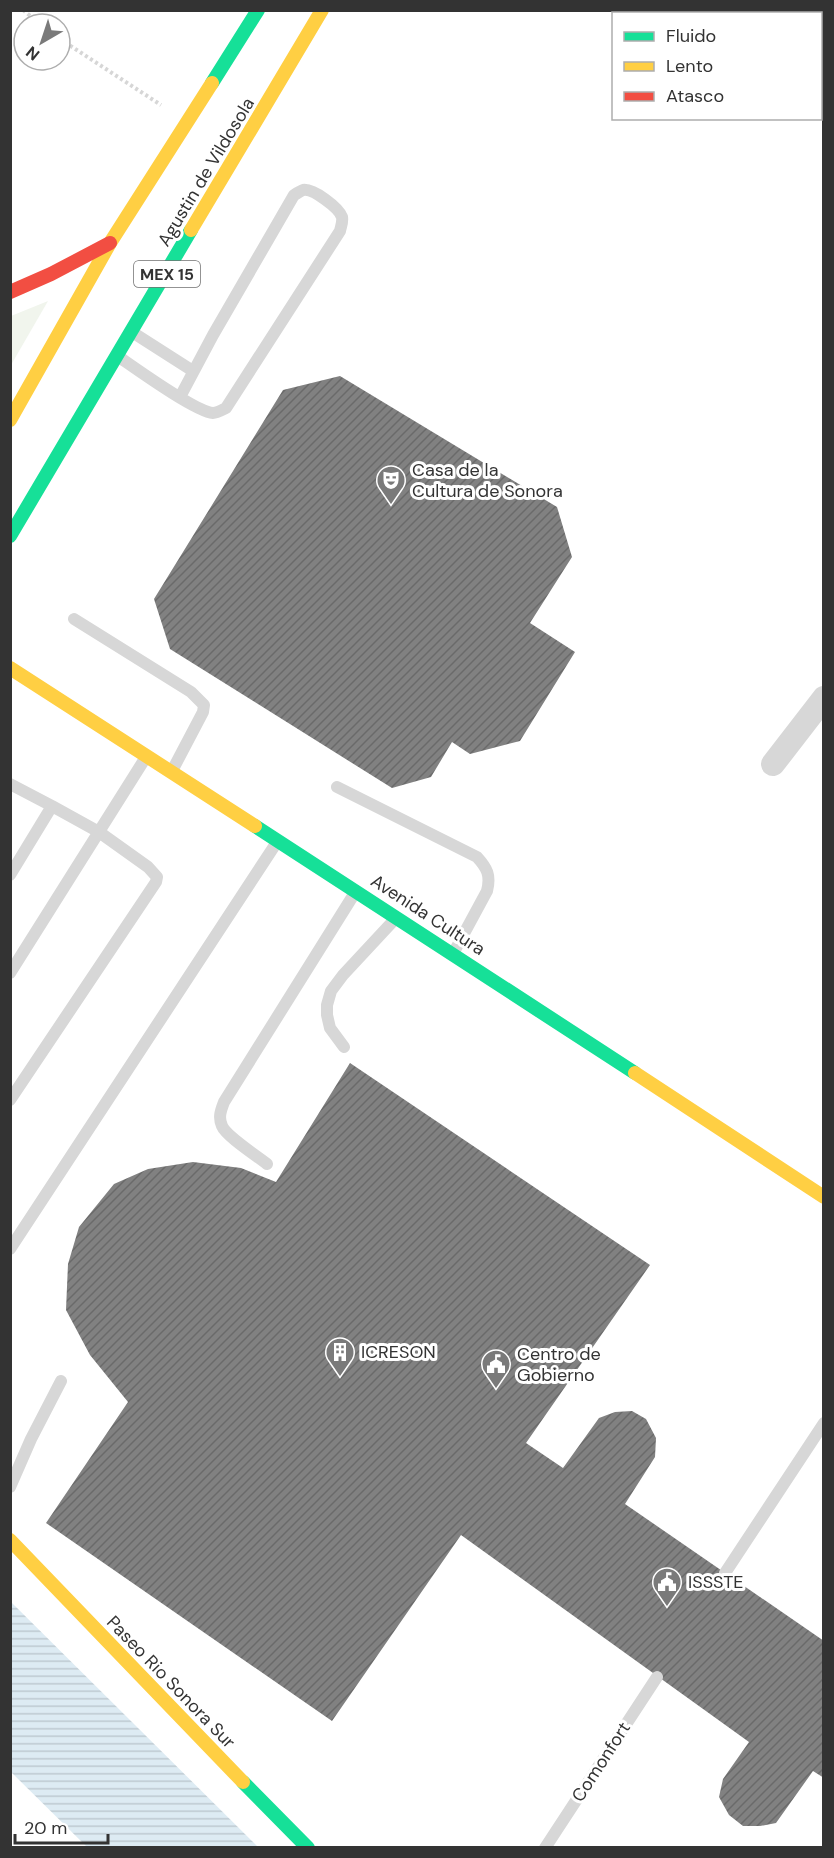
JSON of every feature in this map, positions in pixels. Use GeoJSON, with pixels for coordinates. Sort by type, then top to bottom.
{"type":"FeatureCollection","features":[{"type":"Feature","properties":{"kind":"main road"},"geometry":{"type":"LineString","coordinates":[[10,420],[110,243],[258,10]]}},
{"type":"Feature","properties":{"kind":"main road","name":"Agustin de Vildosola"},"geometry":{"type":"LineString","coordinates":[[10,536],[322,10]]}},
{"type":"Feature","properties":{"kind":"main road"},"geometry":{"type":"LineString","coordinates":[[10,292],[51,274],[110,243]]}},
{"type":"Feature","properties":{"kind":"main road","name":"Avenida Cultura"},"geometry":{"type":"LineString","coordinates":[[10,668],[453,953],[824,1197]]}},
{"type":"Feature","properties":{"kind":"main road","name":"Paseo Rio Sonora Sur"},"geometry":{"type":"LineString","coordinates":[[10,1540],[308,1848]]}},
{"type":"Feature","properties":{"kind":"street"},"geometry":{"type":"LineString","coordinates":[[773,764],[824,698]]}},
{"type":"Feature","properties":{"kind":"lane"},"geometry":{"type":"LineString","coordinates":[[118,356],[180,397],[212,413],[226,408],[340,231],[343,220],[333,204],[310,190],[302,190],[294,195],[180,397]]}},
{"type":"Feature","properties":{"kind":"lane"},"geometry":{"type":"LineString","coordinates":[[132,332],[193,371]]}},
{"type":"Feature","properties":{"kind":"lane"},"geometry":{"type":"LineString","coordinates":[[74,619],[191,692],[204,705],[203,712],[172,772]]}},
{"type":"Feature","properties":{"kind":"lane"},"geometry":{"type":"LineString","coordinates":[[10,973],[147,756]]}},
{"type":"Feature","properties":{"kind":"lane"},"geometry":{"type":"LineString","coordinates":[[10,784],[99,832],[148,867],[157,877],[156,882],[10,1100]]}},
{"type":"Feature","properties":{"kind":"lane"},"geometry":{"type":"LineString","coordinates":[[337,787],[477,857],[487,868],[490,881],[487,891],[453,953]]}},
{"type":"Feature","properties":{"kind":"lane"},"geometry":{"type":"LineString","coordinates":[[10,875],[52,806]]}},
{"type":"Feature","properties":{"kind":"lane"},"geometry":{"type":"LineString","coordinates":[[10,1249],[278,841]]}},
{"type":"Feature","properties":{"kind":"lane"},"geometry":{"type":"LineString","coordinates":[[267,1164],[231,1136],[222,1126],[219,1114],[224,1102],[356,890]]}},
{"type":"Feature","properties":{"kind":"lane"},"geometry":{"type":"LineString","coordinates":[[344,1047],[330,1028],[327,1005],[331,992],[343,975],[397,917]]}},
{"type":"Feature","properties":{"kind":"lane"},"geometry":{"type":"LineString","coordinates":[[10,1487],[31,1439],[61,1381]]}},
{"type":"Feature","properties":{"kind":"lane"},"geometry":{"type":"LineString","coordinates":[[725,1573],[824,1423]]}},
{"type":"Feature","properties":{"kind":"lane","name":"Comonfort"},"geometry":{"type":"LineString","coordinates":[[545,1848],[657,1677]]}},
{"type":"Feature","properties":{"kind":"path"},"geometry":{"type":"LineString","coordinates":[[72,47],[187,122]]}},
{"type":"Feature","properties":{"kind":"shaded area"},"geometry":{"type":"Polygon","coordinates":[[[48,301],[11,365],[11,316],[48,301]]]}},
{"type":"Feature","properties":{"kind":"shaded area"},"geometry":{"type":"Polygon","coordinates":[[[10,1602],[258,1847],[87,1847],[11,1772],[10,1602]]]}},
{"type":"Feature","properties":{"kind":"building"},"geometry":{"type":"Polygon","coordinates":[[[340,376],[557,507],[572,557],[530,623],[575,652],[520,741],[470,754],[452,742],[431,777],[392,788],[170,649],[154,599],[283,390],[340,376]]]}},
{"type":"Feature","properties":{"kind":"building","name":"ICRESON"},"geometry":{"type":"Polygon","coordinates":[[[350,1063],[650,1265],[526,1443],[563,1468],[599,1418],[615,1412],[632,1411],[646,1419],[656,1438],[655,1457],[625,1504],[824,1641],[824,1778],[813,1771],[776,1823],[743,1826],[729,1815],[719,1797],[723,1779],[749,1742],[461,1535],[332,1721],[46,1523],[128,1402],[90,1355],[66,1310],[68,1264],[79,1227],[114,1184],[148,1169],[193,1162],[241,1168],[276,1182],[350,1063]]]}},
{"type":"Feature","properties":{"kind":"traffic: fast"},"geometry":{"type":"LineString","coordinates":[[212,83],[258,10]]}},
{"type":"Feature","properties":{"kind":"traffic: fast"},"geometry":{"type":"LineString","coordinates":[[10,536],[191,230]]}},
{"type":"Feature","properties":{"kind":"traffic: fast"},"geometry":{"type":"LineString","coordinates":[[255,826],[635,1073]]}},
{"type":"Feature","properties":{"kind":"traffic: fast"},"geometry":{"type":"LineString","coordinates":[[243,1782],[308,1848]]}},
{"type":"Feature","properties":{"kind":"traffic: slow"},"geometry":{"type":"LineString","coordinates":[[191,230],[322,10]]}},
{"type":"Feature","properties":{"kind":"traffic: slow"},"geometry":{"type":"LineString","coordinates":[[10,420],[110,243],[212,83]]}},
{"type":"Feature","properties":{"kind":"traffic: slow"},"geometry":{"type":"LineString","coordinates":[[10,668],[255,826]]}},
{"type":"Feature","properties":{"kind":"traffic: slow"},"geometry":{"type":"LineString","coordinates":[[635,1073],[824,1197]]}},
{"type":"Feature","properties":{"kind":"traffic: slow"},"geometry":{"type":"LineString","coordinates":[[10,1540],[243,1782]]}},
{"type":"Feature","properties":{"kind":"traffic: jam"},"geometry":{"type":"LineString","coordinates":[[10,292],[51,274],[110,243]]}},
{"type":"Feature","properties":{"kind":"place","name":"Casa de la Cultura de Sonora"},"geometry":{"type":"Point","coordinates":[391,506]}},
{"type":"Feature","properties":{"kind":"place","name":"ICRESON"},"geometry":{"type":"Point","coordinates":[340,1378]}},
{"type":"Feature","properties":{"kind":"place","name":"Centro de Gobierno"},"geometry":{"type":"Point","coordinates":[496,1390]}},
{"type":"Feature","properties":{"kind":"place","name":"ISSSTE"},"geometry":{"type":"Point","coordinates":[667,1608]}}]}
